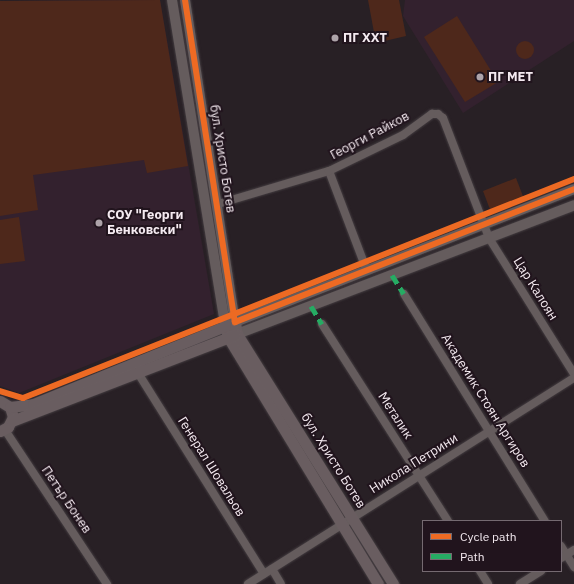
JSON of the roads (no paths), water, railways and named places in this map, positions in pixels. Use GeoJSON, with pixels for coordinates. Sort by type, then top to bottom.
{"type":"FeatureCollection","features":[{"type":"Feature","properties":{"kind":"main road","name":"бул. Христо Ботев"},"geometry":{"type":"LineString","coordinates":[[230,324],[232,336],[340,524],[378,584]]}},
{"type":"Feature","properties":{"kind":"main road"},"geometry":{"type":"LineString","coordinates":[[12,421],[5,404],[34,404],[230,324]]}},
{"type":"Feature","properties":{"kind":"main road","name":"бул. Христо Ботев"},"geometry":{"type":"LineString","coordinates":[[232,336],[352,517],[393,584]]}},
{"type":"Feature","properties":{"kind":"main road"},"geometry":{"type":"LineString","coordinates":[[2,430],[12,421],[232,336]]}},
{"type":"Feature","properties":{"kind":"street","name":"бул. Христо Ботев"},"geometry":{"type":"LineString","coordinates":[[172,0],[230,324]]}},
{"type":"Feature","properties":{"kind":"street","name":"бул. Христо Ботев"},"geometry":{"type":"LineString","coordinates":[[185,0],[218,204],[230,324]]}},
{"type":"Feature","properties":{"kind":"street","name":"Георги Райков"},"geometry":{"type":"LineString","coordinates":[[218,204],[329,172],[403,135],[432,114],[438,114],[443,118],[484,226]]}},
{"type":"Feature","properties":{"kind":"street"},"geometry":{"type":"LineString","coordinates":[[329,172],[367,271]]}},
{"type":"Feature","properties":{"kind":"street"},"geometry":{"type":"LineString","coordinates":[[230,324],[484,226],[574,189]]}},
{"type":"Feature","properties":{"kind":"street"},"geometry":{"type":"LineString","coordinates":[[232,336],[574,204]]}},
{"type":"Feature","properties":{"kind":"street","name":"Цар Калоян"},"geometry":{"type":"LineString","coordinates":[[484,226],[489,238],[574,374]]}},
{"type":"Feature","properties":{"kind":"street","name":"Академик Стоян Аргиров"},"geometry":{"type":"LineString","coordinates":[[404,294],[544,520]]}},
{"type":"Feature","properties":{"kind":"street","name":"Металик"},"geometry":{"type":"LineString","coordinates":[[322,324],[447,520]]}},
{"type":"Feature","properties":{"kind":"street","name":"Генерал Шовальов"},"geometry":{"type":"LineString","coordinates":[[138,373],[264,574]]}},
{"type":"Feature","properties":{"kind":"street","name":"Никола Петрини"},"geometry":{"type":"LineString","coordinates":[[248,584],[340,524],[574,378]]}},
{"type":"Feature","properties":{"kind":"street","name":"Петър Бонев"},"geometry":{"type":"LineString","coordinates":[[2,430],[107,584]]}},
{"type":"Feature","properties":{"kind":"street"},"geometry":{"type":"LineString","coordinates":[[574,550],[564,556],[574,567]]}},
{"type":"Feature","properties":{"kind":"street"},"geometry":{"type":"LineString","coordinates":[[272,569],[281,584]]}},
{"type":"Feature","properties":{"kind":"street"},"geometry":{"type":"LineString","coordinates":[[481,572],[488,584]]}},
{"type":"Feature","properties":{"kind":"street"},"geometry":{"type":"LineString","coordinates":[[520,584],[539,572]]}},
{"type":"Feature","properties":{"kind":"place","name":"ПГ ХХТ"},"geometry":{"type":"Point","coordinates":[335,38]}},
{"type":"Feature","properties":{"kind":"place","name":"ПГ МЕТ"},"geometry":{"type":"Point","coordinates":[480,77]}},
{"type":"Feature","properties":{"kind":"place","name":"СОУ \"Георги Бенковски\""},"geometry":{"type":"Point","coordinates":[99,223]}}]}
